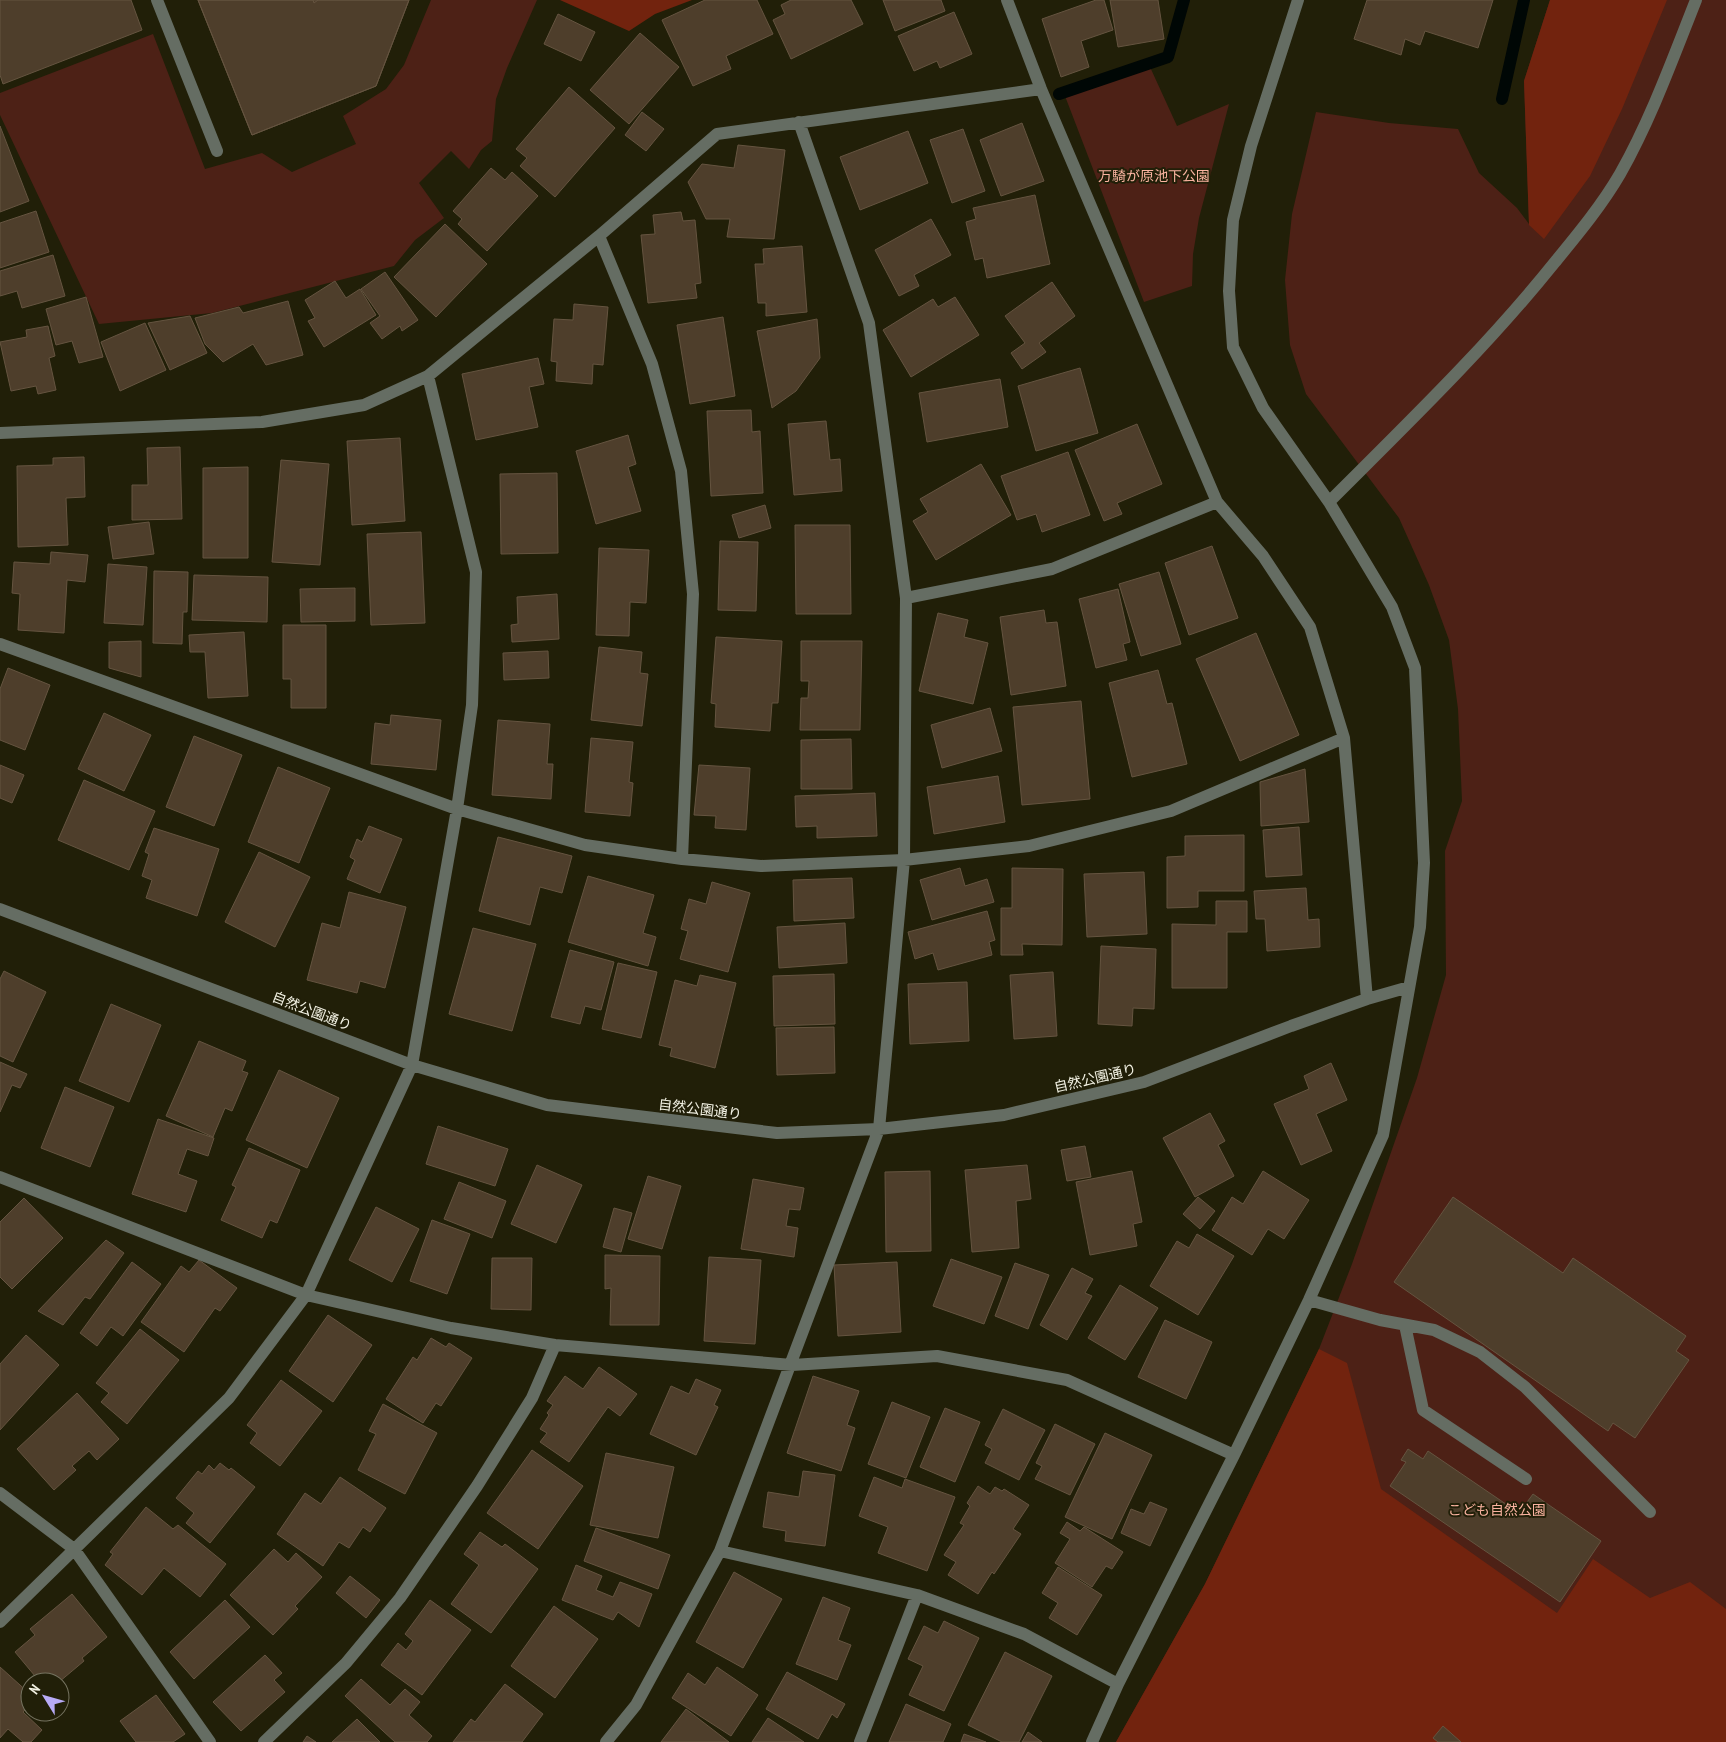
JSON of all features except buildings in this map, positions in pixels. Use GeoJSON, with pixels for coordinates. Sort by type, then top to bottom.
{"type":"FeatureCollection","features":[{"type":"Feature","properties":{"kind":"street"},"geometry":{"type":"LineString","coordinates":[[158,0],[217,151]]}},
{"type":"Feature","properties":{"kind":"street"},"geometry":{"type":"LineString","coordinates":[[1007,0],[1041,90],[1217,502],[1263,556],[1310,627],[1344,738],[1367,999]]}},
{"type":"Feature","properties":{"kind":"street"},"geometry":{"type":"LineString","coordinates":[[1092,1742],[1118,1684],[1234,1455],[1309,1300],[1382,1135],[1420,928],[1424,862],[1415,668],[1392,607],[1329,502],[1263,408],[1233,347],[1229,291],[1233,220],[1252,146],[1298,0]]}},
{"type":"Feature","properties":{"kind":"street"},"geometry":{"type":"LineString","coordinates":[[1329,502],[1485,344],[1540,280],[1598,207],[1620,174],[1660,90],[1696,0]]}},
{"type":"Feature","properties":{"kind":"street"},"geometry":{"type":"LineString","coordinates":[[0,432],[262,422],[364,405],[428,376],[599,236],[717,134],[1041,90]]}},
{"type":"Feature","properties":{"kind":"street"},"geometry":{"type":"LineString","coordinates":[[606,1742],[636,1705],[720,1551],[792,1365],[879,1129],[904,860],[906,598],[869,323],[799,122]]}},
{"type":"Feature","properties":{"kind":"street"},"geometry":{"type":"LineString","coordinates":[[599,236],[652,364],[682,471],[693,594],[682,858]]}},
{"type":"Feature","properties":{"kind":"street"},"geometry":{"type":"LineString","coordinates":[[0,1622],[229,1398],[306,1295],[412,1065],[457,809],[472,706],[476,572],[428,376]]}},
{"type":"Feature","properties":{"kind":"street"},"geometry":{"type":"LineString","coordinates":[[906,598],[1052,569],[1217,502]]}},
{"type":"Feature","properties":{"kind":"street"},"geometry":{"type":"LineString","coordinates":[[0,644],[457,809],[585,845],[761,866],[904,860],[1029,846],[1171,811],[1344,738]]}},
{"type":"Feature","properties":{"kind":"street","name":"自然公園通り"},"geometry":{"type":"LineString","coordinates":[[0,909],[412,1065],[547,1104],[777,1133],[879,1129],[1004,1115],[1144,1082],[1291,1026],[1367,999],[1409,987]]}},
{"type":"Feature","properties":{"kind":"street"},"geometry":{"type":"LineString","coordinates":[[0,1176],[306,1295],[451,1328],[555,1345],[792,1365],[938,1356],[1066,1380],[1234,1455]]}},
{"type":"Feature","properties":{"kind":"street"},"geometry":{"type":"LineString","coordinates":[[1309,1300],[1380,1320],[1434,1330],[1480,1352],[1525,1387],[1650,1512]]}},
{"type":"Feature","properties":{"kind":"street"},"geometry":{"type":"LineString","coordinates":[[1405,1325],[1424,1410],[1526,1479]]}},
{"type":"Feature","properties":{"kind":"street"},"geometry":{"type":"LineString","coordinates":[[264,1742],[346,1663],[400,1598],[477,1486],[532,1398],[555,1345]]}},
{"type":"Feature","properties":{"kind":"street"},"geometry":{"type":"LineString","coordinates":[[0,1493],[74,1549],[210,1742]]}},
{"type":"Feature","properties":{"kind":"street"},"geometry":{"type":"LineString","coordinates":[[720,1551],[917,1596],[1024,1634],[1118,1684]]}},
{"type":"Feature","properties":{"kind":"street"},"geometry":{"type":"LineString","coordinates":[[860,1742],[917,1596]]}},
{"type":"Feature","properties":{"kind":"green space"},"geometry":{"type":"Polygon","coordinates":[[[431,0],[537,0],[507,68],[496,99],[492,141],[481,150],[469,169],[451,151],[419,183],[444,218],[415,240],[394,266],[212,313],[99,324],[0,115],[0,93],[153,34],[205,169],[262,153],[292,172],[356,144],[343,116],[386,89],[404,65],[431,0]]]}},
{"type":"Feature","properties":{"kind":"green space","name":"こども自然公園"},"geometry":{"type":"Polygon","coordinates":[[[1550,0],[1726,0],[1726,1742],[1116,1742],[1205,1584],[1319,1349],[1352,1264],[1417,1078],[1446,975],[1445,851],[1462,801],[1458,709],[1449,640],[1429,585],[1399,518],[1306,394],[1290,345],[1285,280],[1292,214],[1316,112],[1389,123],[1458,129],[1479,173],[1517,208],[1529,224],[1524,81],[1550,0]]]}},
{"type":"Feature","properties":{"kind":"green space","name":"万騎が原池下公園"},"geometry":{"type":"Polygon","coordinates":[[[1150,67],[1177,126],[1229,104],[1199,218],[1193,254],[1192,286],[1144,302],[1065,96],[1150,67]]]}},
{"type":"Feature","properties":{"kind":"shaded area"},"geometry":{"type":"Polygon","coordinates":[[[560,0],[692,0],[655,14],[629,31],[560,0]]]}},
{"type":"Feature","properties":{"kind":"shaded area"},"geometry":{"type":"Polygon","coordinates":[[[1550,0],[1667,0],[1622,109],[1590,176],[1544,239],[1529,225],[1524,81],[1550,0]]]}},
{"type":"Feature","properties":{"kind":"shaded area"},"geometry":{"type":"Polygon","coordinates":[[[1319,1349],[1347,1363],[1381,1489],[1557,1613],[1593,1559],[1650,1598],[1690,1582],[1726,1609],[1726,1742],[1116,1742],[1205,1584],[1319,1349]]]}},
{"type":"Feature","properties":{"kind":"waterway"},"geometry":{"type":"LineString","coordinates":[[1059,94],[1168,57],[1184,0]]}},
{"type":"Feature","properties":{"kind":"waterway"},"geometry":{"type":"LineString","coordinates":[[1502,99],[1524,0]]}}]}
